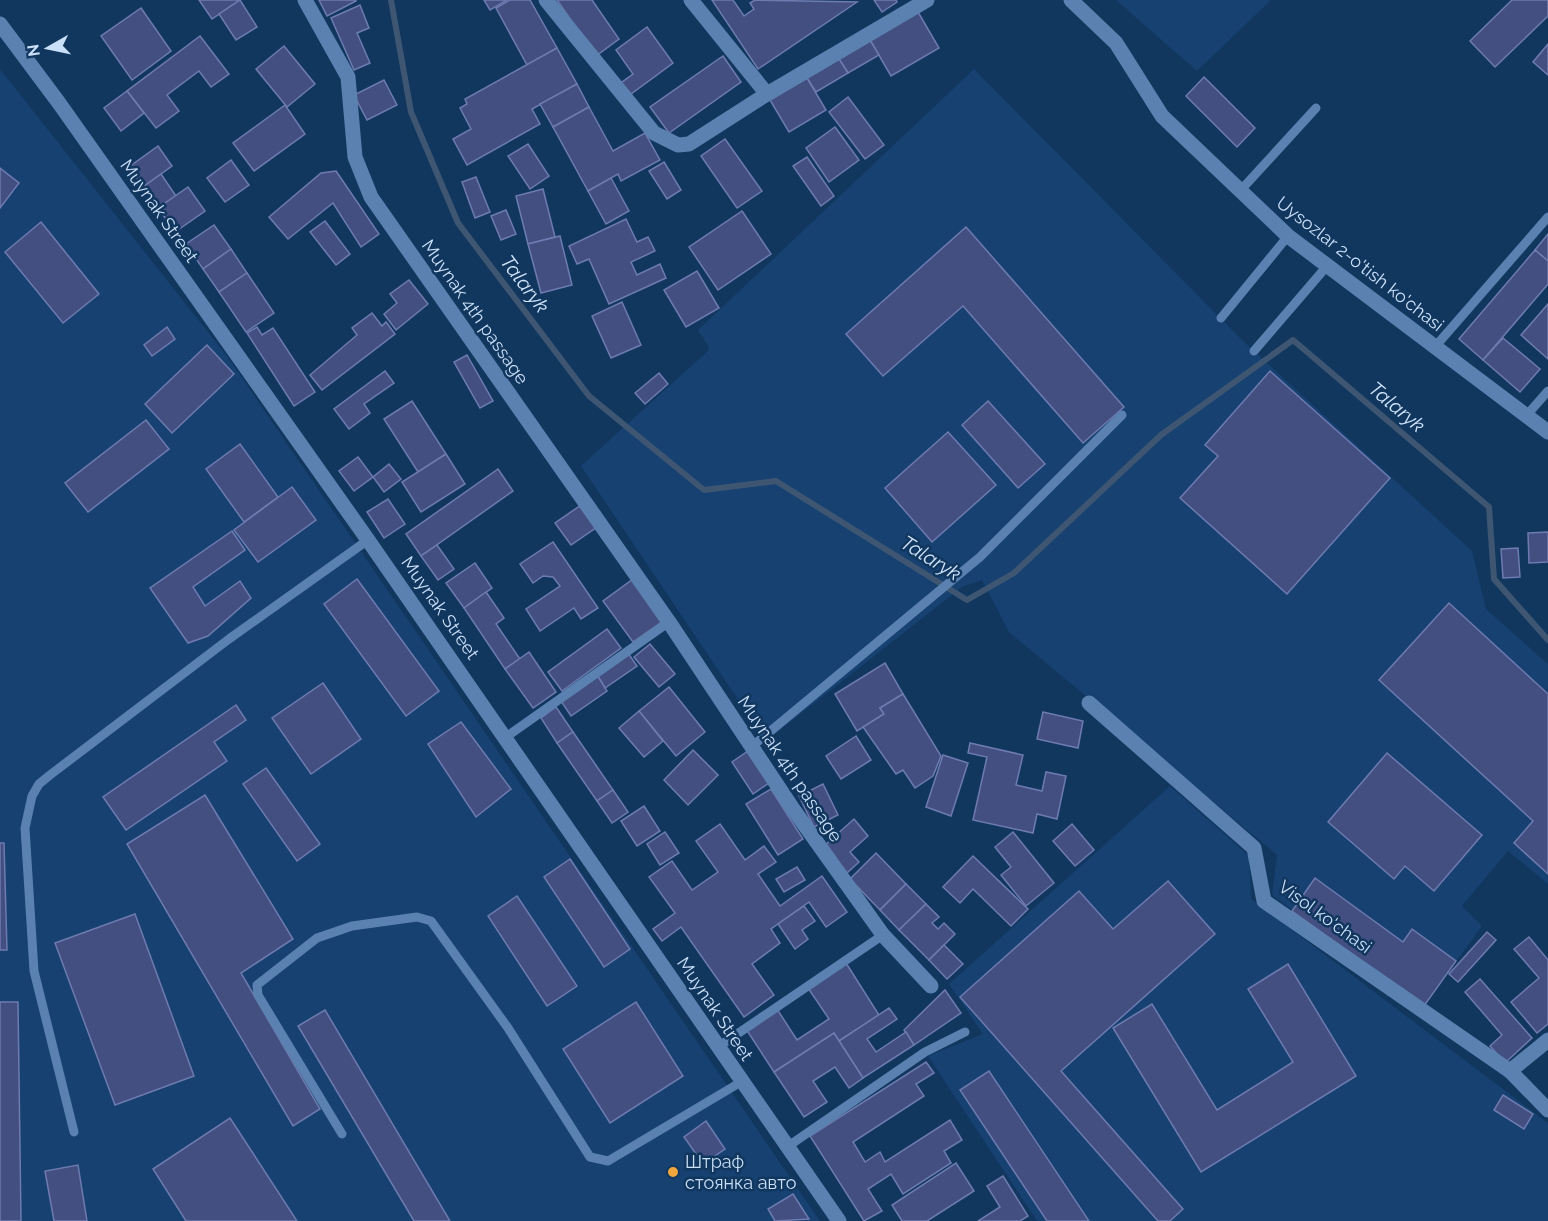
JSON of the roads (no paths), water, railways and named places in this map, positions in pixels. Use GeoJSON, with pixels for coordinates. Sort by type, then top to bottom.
{"type":"FeatureCollection","features":[{"type":"Feature","properties":{"kind":"street","name":"Muynak 4th passage"},"geometry":{"type":"LineString","coordinates":[[305,0],[348,77],[355,157],[371,197],[669,622],[750,748],[883,935],[931,986]]}},
{"type":"Feature","properties":{"kind":"street"},"geometry":{"type":"LineString","coordinates":[[546,0],[654,132],[678,145],[689,144],[767,94],[927,0]]}},
{"type":"Feature","properties":{"kind":"street"},"geometry":{"type":"LineString","coordinates":[[691,0],[767,94]]}},
{"type":"Feature","properties":{"kind":"street","name":"Uysozlar 2-o'tish ko'chasi"},"geometry":{"type":"LineString","coordinates":[[1071,0],[1116,43],[1162,116],[1288,236],[1548,432]]}},
{"type":"Feature","properties":{"kind":"street","name":"Muynak Street"},"geometry":{"type":"LineString","coordinates":[[0,24],[59,103],[368,540],[839,1221]]}},
{"type":"Feature","properties":{"kind":"street","name":"Visol ko'chasi"},"geometry":{"type":"LineString","coordinates":[[1089,703],[1254,848],[1264,901],[1510,1071],[1548,1110]]}},
{"type":"Feature","properties":{"kind":"street"},"geometry":{"type":"LineString","coordinates":[[1510,1071],[1548,1040]]}},
{"type":"Feature","properties":{"kind":"lane"},"geometry":{"type":"LineString","coordinates":[[1240,191],[1316,108]]}},
{"type":"Feature","properties":{"kind":"lane"},"geometry":{"type":"LineString","coordinates":[[1434,348],[1548,217]]}},
{"type":"Feature","properties":{"kind":"lane"},"geometry":{"type":"LineString","coordinates":[[1221,318],[1288,236]]}},
{"type":"Feature","properties":{"kind":"lane"},"geometry":{"type":"LineString","coordinates":[[1254,351],[1327,266]]}},
{"type":"Feature","properties":{"kind":"lane"},"geometry":{"type":"LineString","coordinates":[[1526,416],[1548,391]]}},
{"type":"Feature","properties":{"kind":"lane"},"geometry":{"type":"LineString","coordinates":[[750,748],[980,557],[1122,415]]}},
{"type":"Feature","properties":{"kind":"lane"},"geometry":{"type":"LineString","coordinates":[[74,1132],[34,971],[26,828],[32,796],[39,784],[50,775],[230,639],[368,540]]}},
{"type":"Feature","properties":{"kind":"lane"},"geometry":{"type":"LineString","coordinates":[[506,737],[669,622]]}},
{"type":"Feature","properties":{"kind":"lane"},"geometry":{"type":"LineString","coordinates":[[342,1134],[256,990],[257,984],[317,938],[352,926],[384,921],[417,917],[431,921],[508,1028],[590,1157],[608,1161],[741,1082]]}},
{"type":"Feature","properties":{"kind":"lane"},"geometry":{"type":"LineString","coordinates":[[718,1047],[883,935]]}},
{"type":"Feature","properties":{"kind":"lane"},"geometry":{"type":"LineString","coordinates":[[787,1148],[925,1052],[965,1032]]}},
{"type":"Feature","properties":{"kind":"waterway","name":"Talaryk"},"geometry":{"type":"LineString","coordinates":[[391,0],[411,112],[458,223],[589,396],[704,490],[776,481],[967,600],[1014,573],[1161,435],[1293,340],[1489,507],[1494,579],[1548,640]]}},
{"type":"Feature","properties":{"kind":"place","name":"Штраф стоянка авто"},"geometry":{"type":"Point","coordinates":[673,1172]}}]}
